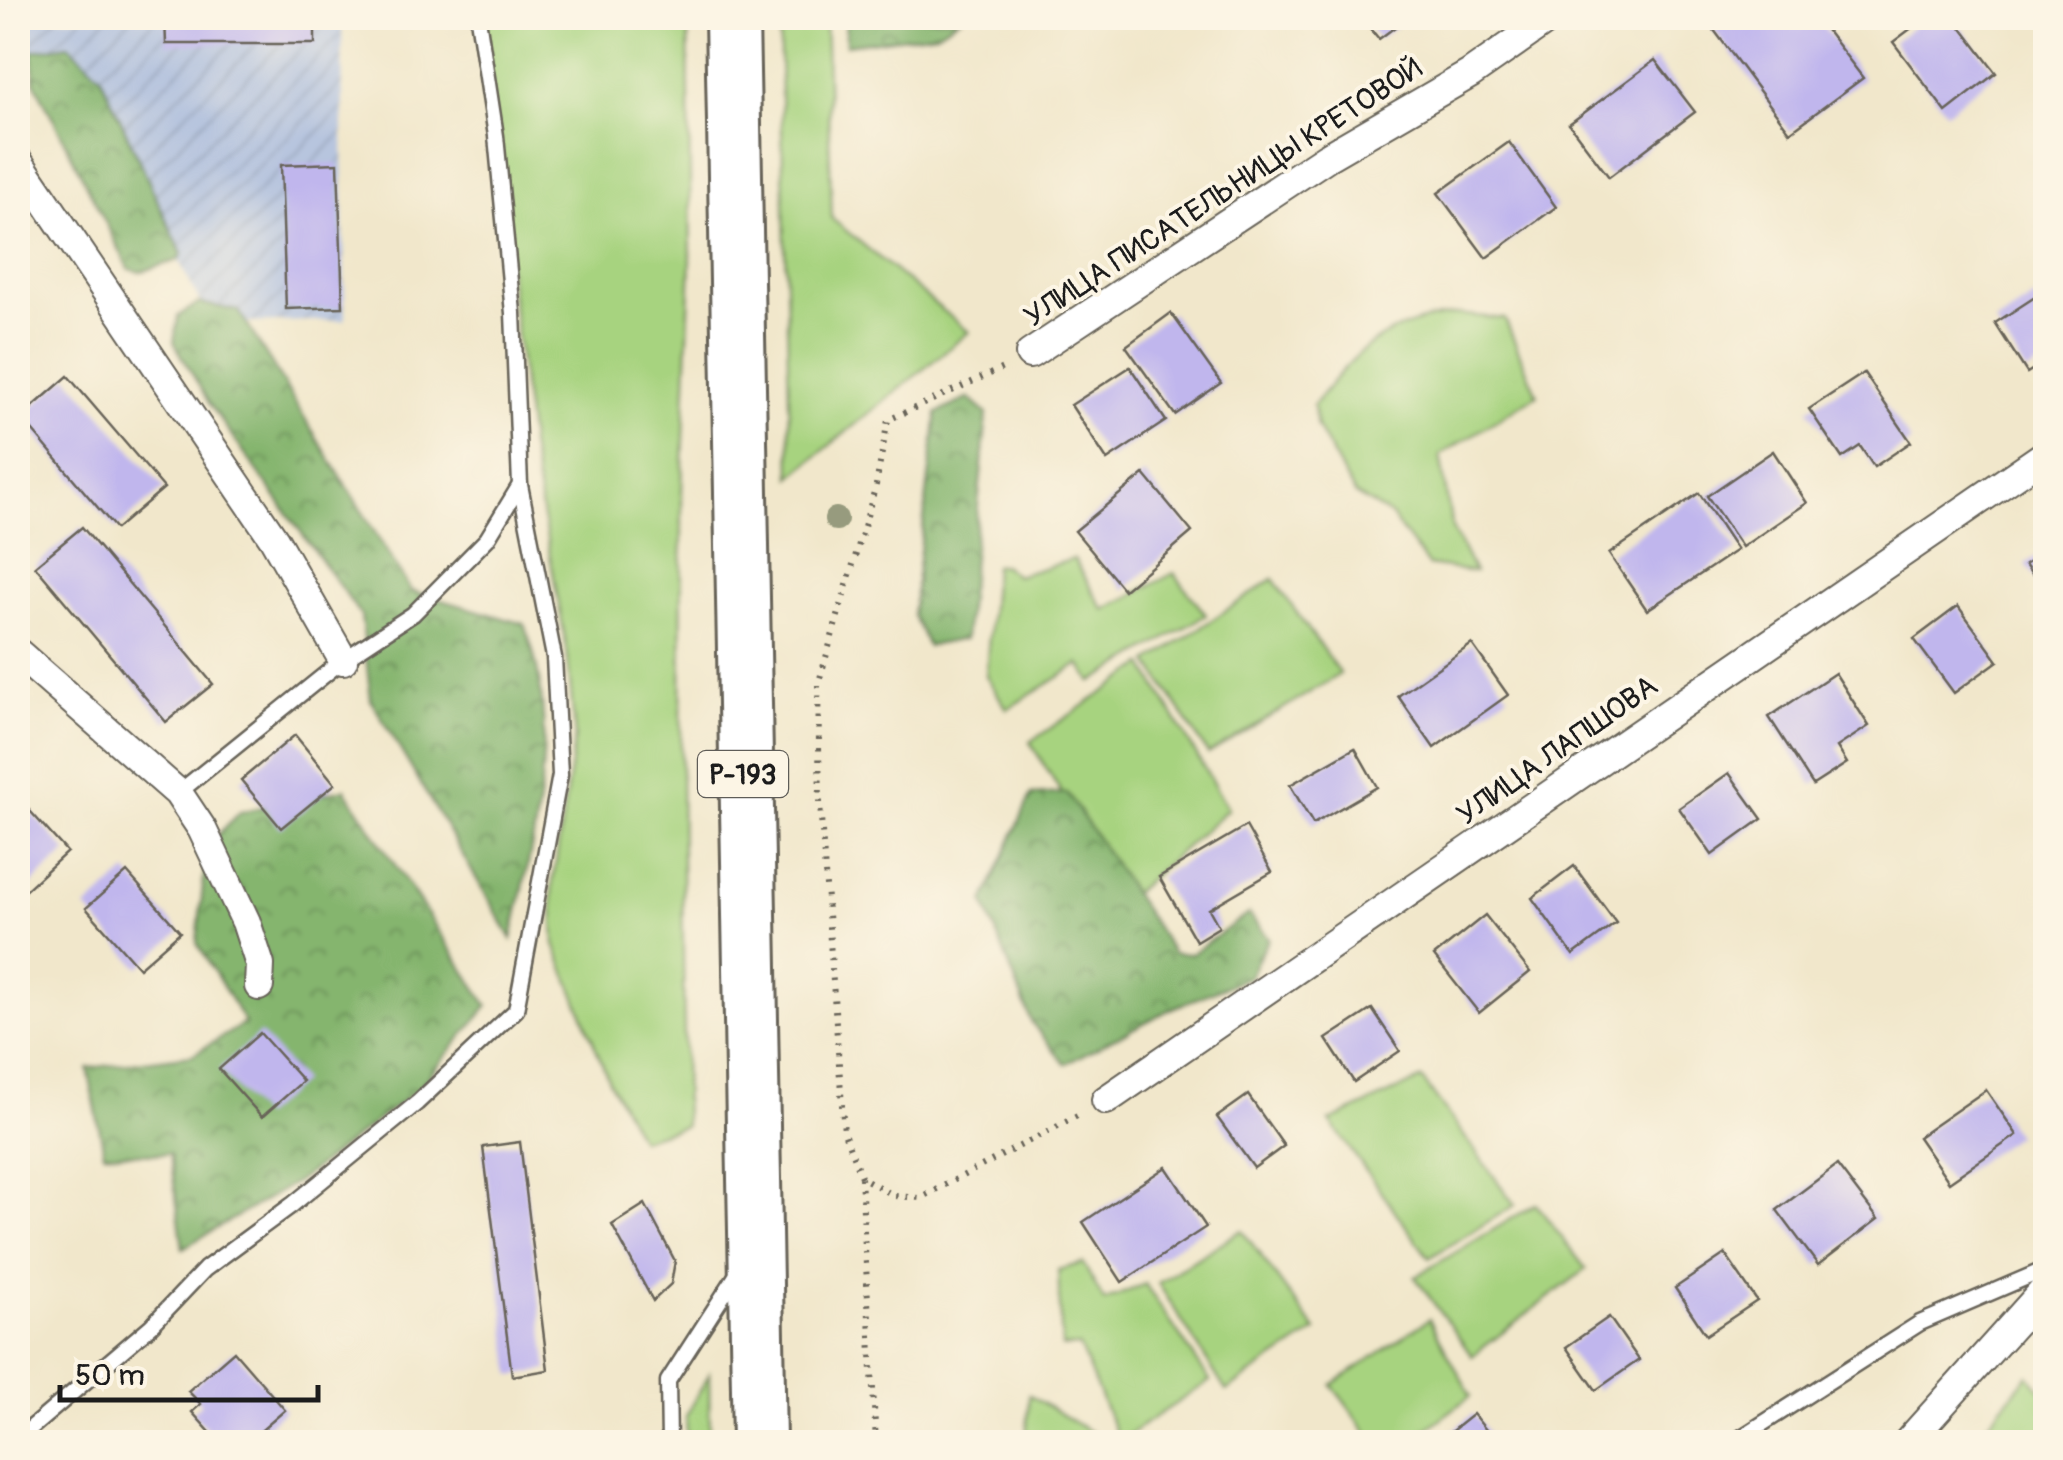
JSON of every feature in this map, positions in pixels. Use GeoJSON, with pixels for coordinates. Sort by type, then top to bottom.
{"type":"FeatureCollection","features":[{"type":"Feature","properties":{"kind":"highway","name":"Р-193"},"geometry":{"type":"LineString","coordinates":[[732,18],[758,1442]]}},
{"type":"Feature","properties":{"kind":"street","name":"УЛИЦА ПИСАТЕЛЬНИЦЫ КРЕТОВОЙ"},"geometry":{"type":"LineString","coordinates":[[1030,354],[1328,157],[1470,74],[1550,18]]}},
{"type":"Feature","properties":{"kind":"street"},"geometry":{"type":"LineString","coordinates":[[18,161],[274,539],[343,660]]}},
{"type":"Feature","properties":{"kind":"street","name":"УЛИЦА ЛАПШОВА"},"geometry":{"type":"LineString","coordinates":[[1106,1100],[2046,454]]}},
{"type":"Feature","properties":{"kind":"street"},"geometry":{"type":"LineString","coordinates":[[18,653],[178,793],[202,829],[246,922],[260,965],[259,986]]}},
{"type":"Feature","properties":{"kind":"street"},"geometry":{"type":"LineString","coordinates":[[1908,1442],[2046,1288]]}},
{"type":"Feature","properties":{"kind":"lane"},"geometry":{"type":"LineString","coordinates":[[18,1439],[152,1326],[205,1269],[292,1205],[416,1104],[516,1010],[560,775],[554,657],[520,485],[512,294],[496,136],[478,18]]}},
{"type":"Feature","properties":{"kind":"lane"},"geometry":{"type":"LineString","coordinates":[[178,793],[343,660],[413,614],[487,538],[520,485]]}},
{"type":"Feature","properties":{"kind":"lane"},"geometry":{"type":"LineString","coordinates":[[669,1442],[668,1381],[755,1245]]}},
{"type":"Feature","properties":{"kind":"lane"},"geometry":{"type":"LineString","coordinates":[[1734,1442],[1920,1323],[2046,1268]]}},
{"type":"Feature","properties":{"kind":"path"},"geometry":{"type":"LineString","coordinates":[[876,1442],[862,1176],[844,1133],[821,823],[818,686],[876,485],[888,420],[1030,354]]}},
{"type":"Feature","properties":{"kind":"path"},"geometry":{"type":"LineString","coordinates":[[862,1176],[895,1196],[920,1198],[1106,1100]]}},
{"type":"Feature","properties":{"kind":"shaded area"},"geometry":{"type":"Polygon","coordinates":[[[18,18],[342,18],[345,320],[211,324],[80,65],[18,61],[18,18]]]}},
{"type":"Feature","properties":{"kind":"green space"},"geometry":{"type":"Polygon","coordinates":[[[478,18],[688,18],[691,259],[682,490],[681,763],[685,1126],[640,1139],[609,1081],[555,945],[552,887],[575,736],[567,650],[531,452],[478,18]]]}},
{"type":"Feature","properties":{"kind":"green space"},"geometry":{"type":"Polygon","coordinates":[[[779,18],[825,18],[832,219],[969,332],[791,477],[779,18]]]}},
{"type":"Feature","properties":{"kind":"green space"},"geometry":{"type":"Polygon","coordinates":[[[845,18],[960,18],[936,33],[846,45],[845,18]]]}},
{"type":"Feature","properties":{"kind":"green space"},"geometry":{"type":"Polygon","coordinates":[[[69,45],[100,75],[182,254],[179,260],[140,272],[129,269],[35,83],[32,51],[69,45]]]}},
{"type":"Feature","properties":{"kind":"green space"},"geometry":{"type":"Polygon","coordinates":[[[199,303],[239,311],[411,591],[524,624],[536,663],[544,741],[536,821],[512,939],[371,700],[361,616],[210,405],[174,342],[178,316],[199,303]]]}},
{"type":"Feature","properties":{"kind":"green space"},"geometry":{"type":"Polygon","coordinates":[[[1456,314],[1505,319],[1537,395],[1440,455],[1452,528],[1474,572],[1428,565],[1390,515],[1355,494],[1317,427],[1313,406],[1344,368],[1374,342],[1408,325],[1456,314]]]}},
{"type":"Feature","properties":{"kind":"green space"},"geometry":{"type":"Polygon","coordinates":[[[969,398],[987,414],[965,639],[928,646],[912,615],[937,413],[969,398]]]}},
{"type":"Feature","properties":{"kind":"green space"},"geometry":{"type":"Polygon","coordinates":[[[1074,559],[1104,610],[1174,573],[1206,615],[1092,682],[1080,664],[1007,709],[986,676],[994,566],[1003,565],[1016,576],[1074,559]]]}},
{"type":"Feature","properties":{"kind":"green space"},"geometry":{"type":"Polygon","coordinates":[[[1273,579],[1340,674],[1208,754],[1149,662],[1273,579]]]}},
{"type":"Feature","properties":{"kind":"green space"},"geometry":{"type":"Polygon","coordinates":[[[1144,665],[1228,809],[1127,899],[1030,742],[1144,665]]]}},
{"type":"Feature","properties":{"kind":"green space"},"geometry":{"type":"Polygon","coordinates":[[[345,789],[488,1006],[418,1089],[301,1179],[183,1248],[170,1154],[104,1153],[88,1068],[192,1055],[245,1023],[197,943],[207,846],[240,812],[345,789]]]}},
{"type":"Feature","properties":{"kind":"green space"},"geometry":{"type":"Polygon","coordinates":[[[1067,793],[1173,953],[1191,954],[1248,914],[1269,938],[1249,977],[1173,1008],[1065,1064],[1032,1023],[984,902],[1031,795],[1067,793]]]}},
{"type":"Feature","properties":{"kind":"green space"},"geometry":{"type":"Polygon","coordinates":[[[1422,1079],[1515,1205],[1429,1258],[1330,1121],[1422,1079]]]}},
{"type":"Feature","properties":{"kind":"green space"},"geometry":{"type":"Polygon","coordinates":[[[1536,1204],[1586,1269],[1472,1356],[1415,1277],[1536,1204]]]}},
{"type":"Feature","properties":{"kind":"green space"},"geometry":{"type":"Polygon","coordinates":[[[1242,1230],[1316,1331],[1226,1391],[1158,1283],[1242,1230]]]}},
{"type":"Feature","properties":{"kind":"green space"},"geometry":{"type":"Polygon","coordinates":[[[1083,1263],[1104,1301],[1145,1284],[1210,1381],[1119,1441],[1079,1346],[1062,1347],[1058,1270],[1083,1263]]]}},
{"type":"Feature","properties":{"kind":"green space"},"geometry":{"type":"Polygon","coordinates":[[[1429,1319],[1471,1396],[1409,1442],[1374,1442],[1332,1385],[1429,1319]]]}},
{"type":"Feature","properties":{"kind":"green space"},"geometry":{"type":"Polygon","coordinates":[[[709,1374],[710,1442],[687,1442],[686,1416],[709,1374]]]}},
{"type":"Feature","properties":{"kind":"green space"},"geometry":{"type":"Polygon","coordinates":[[[2028,1375],[2045,1394],[2045,1442],[1973,1442],[2028,1375]]]}},
{"type":"Feature","properties":{"kind":"green space"},"geometry":{"type":"Polygon","coordinates":[[[1029,1395],[1107,1442],[1026,1442],[1029,1395]]]}},
{"type":"Feature","properties":{"kind":"building"},"geometry":{"type":"Polygon","coordinates":[[[165,18],[315,18],[315,44],[166,44],[165,18]]]}},
{"type":"Feature","properties":{"kind":"building"},"geometry":{"type":"Polygon","coordinates":[[[1362,18],[1407,18],[1379,39],[1362,18]]]}},
{"type":"Feature","properties":{"kind":"building"},"geometry":{"type":"Polygon","coordinates":[[[1705,18],[1817,18],[1863,78],[1790,132],[1705,18]]]}},
{"type":"Feature","properties":{"kind":"building"},"geometry":{"type":"Polygon","coordinates":[[[1925,18],[1954,18],[1996,73],[1946,112],[1893,42],[1925,18]]]}},
{"type":"Feature","properties":{"kind":"building"},"geometry":{"type":"Polygon","coordinates":[[[1655,60],[1695,112],[1609,177],[1569,124],[1655,60]]]}},
{"type":"Feature","properties":{"kind":"building"},"geometry":{"type":"Polygon","coordinates":[[[1509,142],[1556,207],[1486,258],[1438,193],[1509,142]]]}},
{"type":"Feature","properties":{"kind":"building"},"geometry":{"type":"Polygon","coordinates":[[[338,163],[343,307],[286,309],[281,165],[338,163]]]}},
{"type":"Feature","properties":{"kind":"building"},"geometry":{"type":"Polygon","coordinates":[[[2035,297],[2046,314],[2046,361],[2027,373],[1995,323],[2035,297]]]}},
{"type":"Feature","properties":{"kind":"building"},"geometry":{"type":"Polygon","coordinates":[[[1171,313],[1221,383],[1175,415],[1126,346],[1171,313]]]}},
{"type":"Feature","properties":{"kind":"building"},"geometry":{"type":"Polygon","coordinates":[[[1130,367],[1166,421],[1107,460],[1071,405],[1130,367]]]}},
{"type":"Feature","properties":{"kind":"building"},"geometry":{"type":"Polygon","coordinates":[[[1864,373],[1911,442],[1874,467],[1860,446],[1842,458],[1809,409],[1864,373]]]}},
{"type":"Feature","properties":{"kind":"building"},"geometry":{"type":"Polygon","coordinates":[[[68,376],[164,488],[116,529],[21,417],[68,376]]]}},
{"type":"Feature","properties":{"kind":"building"},"geometry":{"type":"Polygon","coordinates":[[[1773,451],[1807,503],[1742,547],[1707,496],[1773,451]]]}},
{"type":"Feature","properties":{"kind":"building"},"geometry":{"type":"Polygon","coordinates":[[[1144,474],[1192,532],[1124,590],[1075,531],[1144,474]]]}},
{"type":"Feature","properties":{"kind":"building"},"geometry":{"type":"Polygon","coordinates":[[[1699,493],[1737,550],[1647,610],[1609,554],[1699,493]]]}},
{"type":"Feature","properties":{"kind":"building"},"geometry":{"type":"Polygon","coordinates":[[[82,527],[213,684],[166,722],[35,566],[82,527]]]}},
{"type":"Feature","properties":{"kind":"building"},"geometry":{"type":"Polygon","coordinates":[[[2046,550],[2046,593],[2025,564],[2046,550]]]}},
{"type":"Feature","properties":{"kind":"building"},"geometry":{"type":"Polygon","coordinates":[[[1958,606],[1998,661],[1954,693],[1914,639],[1958,606]]]}},
{"type":"Feature","properties":{"kind":"building"},"geometry":{"type":"Polygon","coordinates":[[[1472,644],[1508,695],[1434,748],[1398,696],[1472,644]]]}},
{"type":"Feature","properties":{"kind":"building"},"geometry":{"type":"Polygon","coordinates":[[[1835,673],[1869,726],[1837,747],[1847,763],[1813,785],[1769,717],[1835,673]]]}},
{"type":"Feature","properties":{"kind":"building"},"geometry":{"type":"Polygon","coordinates":[[[295,735],[335,784],[281,828],[241,780],[295,735]]]}},
{"type":"Feature","properties":{"kind":"building"},"geometry":{"type":"Polygon","coordinates":[[[1355,748],[1377,787],[1313,824],[1290,785],[1355,748]]]}},
{"type":"Feature","properties":{"kind":"building"},"geometry":{"type":"Polygon","coordinates":[[[1729,773],[1762,819],[1712,855],[1679,808],[1729,773]]]}},
{"type":"Feature","properties":{"kind":"building"},"geometry":{"type":"Polygon","coordinates":[[[21,801],[67,852],[18,897],[18,804],[21,801]]]}},
{"type":"Feature","properties":{"kind":"building"},"geometry":{"type":"Polygon","coordinates":[[[1246,826],[1272,872],[1209,909],[1219,927],[1196,941],[1159,877],[1246,826]]]}},
{"type":"Feature","properties":{"kind":"building"},"geometry":{"type":"Polygon","coordinates":[[[1574,866],[1616,923],[1573,955],[1532,898],[1574,866]]]}},
{"type":"Feature","properties":{"kind":"building"},"geometry":{"type":"Polygon","coordinates":[[[127,872],[180,932],[139,968],[86,908],[127,872]]]}},
{"type":"Feature","properties":{"kind":"building"},"geometry":{"type":"Polygon","coordinates":[[[1485,915],[1530,972],[1479,1013],[1434,956],[1485,915]]]}},
{"type":"Feature","properties":{"kind":"building"},"geometry":{"type":"Polygon","coordinates":[[[1372,1009],[1400,1051],[1354,1082],[1326,1039],[1372,1009]]]}},
{"type":"Feature","properties":{"kind":"building"},"geometry":{"type":"Polygon","coordinates":[[[260,1033],[303,1081],[262,1117],[219,1069],[260,1033]]]}},
{"type":"Feature","properties":{"kind":"building"},"geometry":{"type":"Polygon","coordinates":[[[1986,1090],[2017,1135],[1949,1182],[1918,1137],[1986,1090]]]}},
{"type":"Feature","properties":{"kind":"building"},"geometry":{"type":"Polygon","coordinates":[[[1248,1095],[1284,1146],[1254,1168],[1217,1117],[1248,1095]]]}},
{"type":"Feature","properties":{"kind":"building"},"geometry":{"type":"Polygon","coordinates":[[[520,1142],[548,1370],[512,1376],[483,1147],[520,1142]]]}},
{"type":"Feature","properties":{"kind":"building"},"geometry":{"type":"Polygon","coordinates":[[[1837,1165],[1878,1219],[1818,1265],[1777,1210],[1837,1165]]]}},
{"type":"Feature","properties":{"kind":"building"},"geometry":{"type":"Polygon","coordinates":[[[1166,1167],[1206,1227],[1122,1282],[1083,1222],[1166,1167]]]}},
{"type":"Feature","properties":{"kind":"building"},"geometry":{"type":"Polygon","coordinates":[[[645,1204],[675,1261],[671,1284],[653,1301],[612,1225],[645,1204]]]}},
{"type":"Feature","properties":{"kind":"building"},"geometry":{"type":"Polygon","coordinates":[[[1725,1254],[1757,1301],[1706,1335],[1675,1288],[1725,1254]]]}},
{"type":"Feature","properties":{"kind":"building"},"geometry":{"type":"Polygon","coordinates":[[[1609,1317],[1639,1360],[1596,1390],[1566,1347],[1609,1317]]]}},
{"type":"Feature","properties":{"kind":"building"},"geometry":{"type":"Polygon","coordinates":[[[234,1351],[285,1410],[248,1442],[231,1442],[226,1437],[219,1442],[192,1412],[201,1404],[188,1391],[234,1351]]]}},
{"type":"Feature","properties":{"kind":"building"},"geometry":{"type":"Polygon","coordinates":[[[1473,1414],[1496,1442],[1438,1442],[1473,1414]]]}}]}
